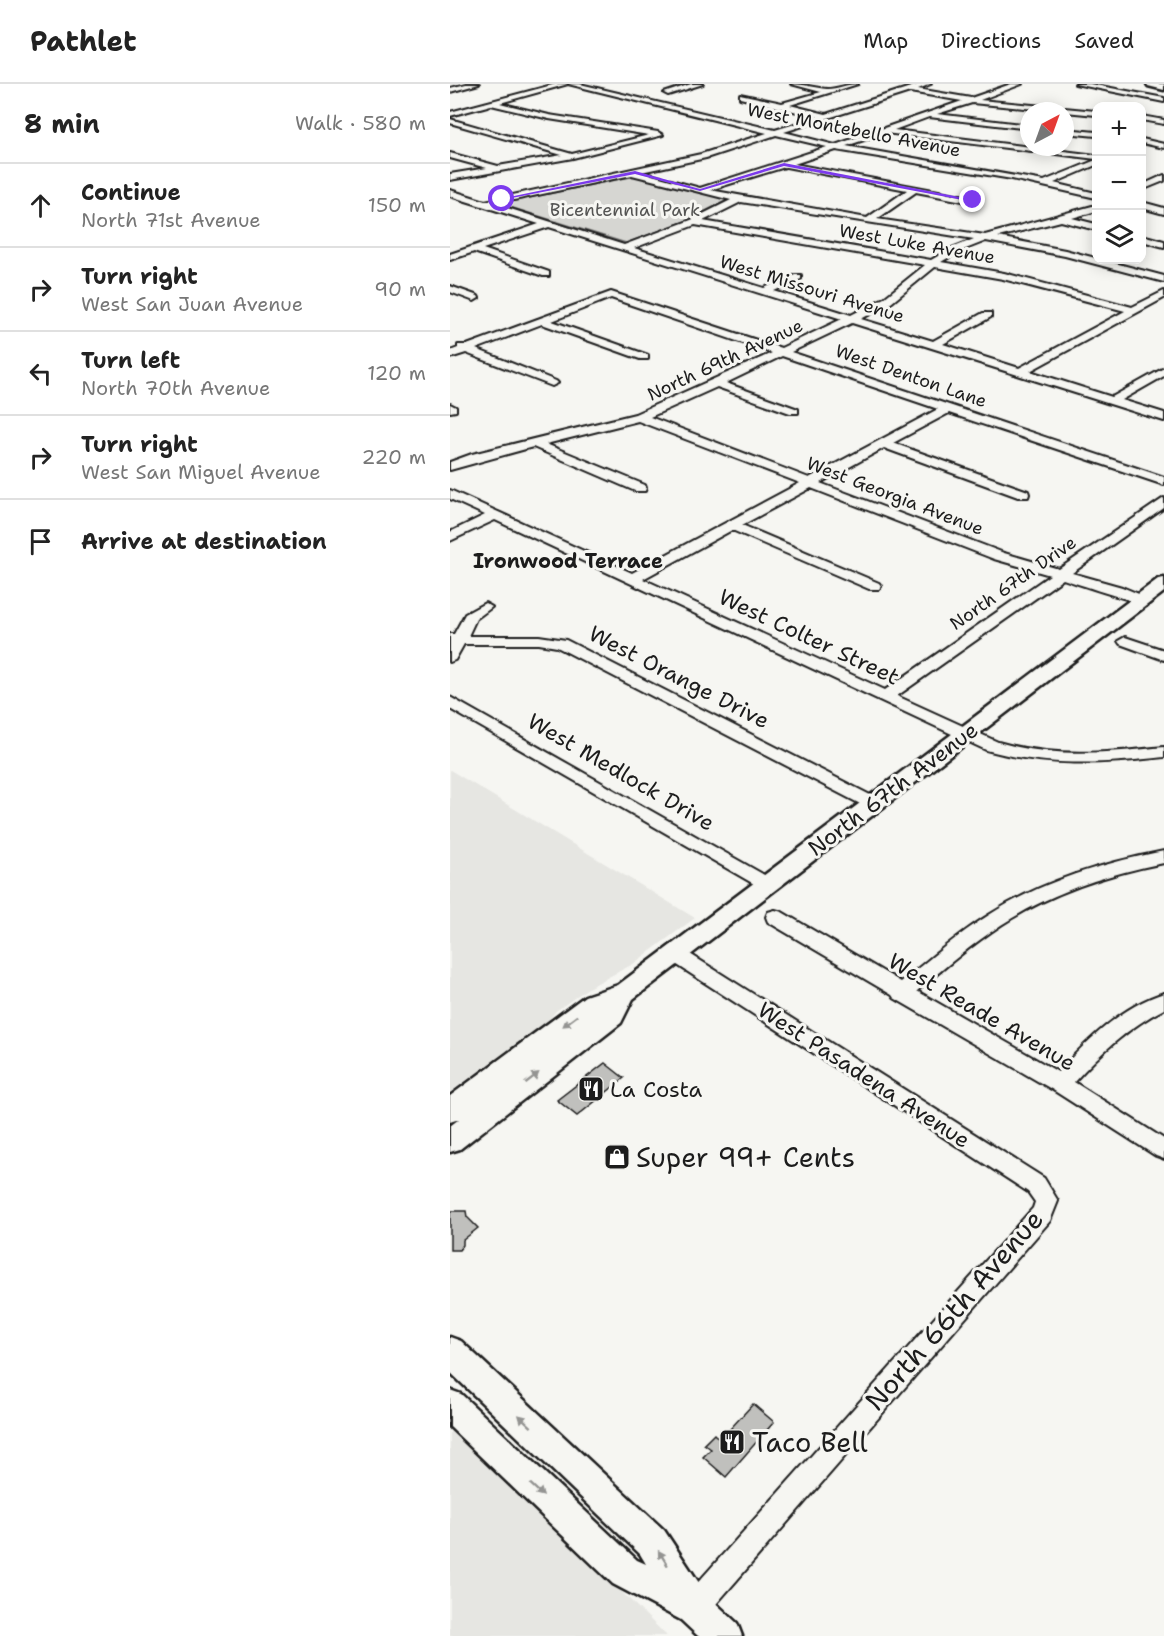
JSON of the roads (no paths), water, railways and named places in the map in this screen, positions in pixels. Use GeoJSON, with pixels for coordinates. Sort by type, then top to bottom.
{"type":"FeatureCollection","features":[{"type":"Feature","properties":{"kind":"main road"},"geometry":{"type":"LineString","coordinates":[[1150,84],[1164,87]]}},
{"type":"Feature","properties":{"kind":"main road","name":"North 67th Avenue"},"geometry":{"type":"LineString","coordinates":[[450,1111],[594,1003],[622,995],[1164,583]]}},
{"type":"Feature","properties":{"kind":"main road","name":"North 67th Avenue"},"geometry":{"type":"LineString","coordinates":[[450,1141],[612,1016],[622,995]]}},
{"type":"Feature","properties":{"kind":"main road"},"geometry":{"type":"LineString","coordinates":[[450,1351],[652,1542],[694,1608],[724,1636]]}},
{"type":"Feature","properties":{"kind":"main road"},"geometry":{"type":"LineString","coordinates":[[450,1405],[625,1572],[694,1608]]}},
{"type":"Feature","properties":{"kind":"street"},"geometry":{"type":"LineString","coordinates":[[450,90],[475,84]]}},
{"type":"Feature","properties":{"kind":"street"},"geometry":{"type":"LineString","coordinates":[[450,114],[564,84]]}},
{"type":"Feature","properties":{"kind":"street","name":"West Montebello Avenue"},"geometry":{"type":"LineString","coordinates":[[571,84],[835,147],[1046,183],[1092,194]]}},
{"type":"Feature","properties":{"kind":"street"},"geometry":{"type":"LineString","coordinates":[[668,93],[699,84]]}},
{"type":"Feature","properties":{"kind":"street"},"geometry":{"type":"LineString","coordinates":[[795,84],[830,91]]}},
{"type":"Feature","properties":{"kind":"street"},"geometry":{"type":"LineString","coordinates":[[780,107],[854,84]]}},
{"type":"Feature","properties":{"kind":"street"},"geometry":{"type":"LineString","coordinates":[[908,89],[918,84]]}},
{"type":"Feature","properties":{"kind":"street"},"geometry":{"type":"LineString","coordinates":[[484,204],[703,156],[927,84]]}},
{"type":"Feature","properties":{"kind":"street"},"geometry":{"type":"LineString","coordinates":[[700,190],[784,165],[1018,84]]}},
{"type":"Feature","properties":{"kind":"street"},"geometry":{"type":"LineString","coordinates":[[1079,84],[1163,100]]}},
{"type":"Feature","properties":{"kind":"street"},"geometry":{"type":"LineString","coordinates":[[1086,93],[1100,88]]}},
{"type":"Feature","properties":{"kind":"street"},"geometry":{"type":"LineString","coordinates":[[908,89],[970,100],[1092,113]]}},
{"type":"Feature","properties":{"kind":"street"},"geometry":{"type":"LineString","coordinates":[[743,96],[823,116]]}},
{"type":"Feature","properties":{"kind":"street"},"geometry":{"type":"LineString","coordinates":[[1146,108],[1163,100]]}},
{"type":"Feature","properties":{"kind":"street"},"geometry":{"type":"LineString","coordinates":[[450,177],[573,156],[659,135],[549,117],[490,103]]}},
{"type":"Feature","properties":{"kind":"street"},"geometry":{"type":"LineString","coordinates":[[647,113],[665,107]]}},
{"type":"Feature","properties":{"kind":"street"},"geometry":{"type":"LineString","coordinates":[[549,117],[565,111]]}},
{"type":"Feature","properties":{"kind":"street"},"geometry":{"type":"LineString","coordinates":[[928,116],[1020,127]]}},
{"type":"Feature","properties":{"kind":"street"},"geometry":{"type":"LineString","coordinates":[[1146,119],[1164,122]]}},
{"type":"Feature","properties":{"kind":"street"},"geometry":{"type":"LineString","coordinates":[[617,127],[627,121]]}},
{"type":"Feature","properties":{"kind":"street"},"geometry":{"type":"LineString","coordinates":[[450,122],[573,156]]}},
{"type":"Feature","properties":{"kind":"street"},"geometry":{"type":"LineString","coordinates":[[884,131],[1092,157]]}},
{"type":"Feature","properties":{"kind":"street"},"geometry":{"type":"LineString","coordinates":[[1074,132],[1092,134]]}},
{"type":"Feature","properties":{"kind":"street"},"geometry":{"type":"LineString","coordinates":[[524,142],[534,140]]}},
{"type":"Feature","properties":{"kind":"street"},"geometry":{"type":"LineString","coordinates":[[1146,142],[1164,146]]}},
{"type":"Feature","properties":{"kind":"street"},"geometry":{"type":"LineString","coordinates":[[450,155],[499,170]]}},
{"type":"Feature","properties":{"kind":"street"},"geometry":{"type":"LineString","coordinates":[[1046,183],[1092,164]]}},
{"type":"Feature","properties":{"kind":"street"},"geometry":{"type":"LineString","coordinates":[[784,165],[973,200]]}},
{"type":"Feature","properties":{"kind":"street"},"geometry":{"type":"LineString","coordinates":[[635,172],[740,199],[984,238],[1068,254],[1164,279]]}},
{"type":"Feature","properties":{"kind":"street"},"geometry":{"type":"LineString","coordinates":[[1146,186],[1164,178]]}},
{"type":"Feature","properties":{"kind":"street"},"geometry":{"type":"LineString","coordinates":[[870,220],[916,188]]}},
{"type":"Feature","properties":{"kind":"street","name":"West Missouri Avenue"},"geometry":{"type":"LineString","coordinates":[[450,193],[1164,417]]}},
{"type":"Feature","properties":{"kind":"street"},"geometry":{"type":"LineString","coordinates":[[624,248],[694,222],[740,199]]}},
{"type":"Feature","properties":{"kind":"street"},"geometry":{"type":"LineString","coordinates":[[787,208],[801,200]]}},
{"type":"Feature","properties":{"kind":"street"},"geometry":{"type":"LineString","coordinates":[[1146,207],[1164,211]]}},
{"type":"Feature","properties":{"kind":"street","name":"North 69th Avenue"},"geometry":{"type":"LineString","coordinates":[[450,466],[476,457],[639,417],[853,319],[895,296],[953,251],[984,238],[1092,209]]}},
{"type":"Feature","properties":{"kind":"street"},"geometry":{"type":"LineString","coordinates":[[1061,218],[1092,226]]}},
{"type":"Feature","properties":{"kind":"street","name":"West Luke Avenue"},"geometry":{"type":"LineString","coordinates":[[694,222],[935,263],[1025,281],[1132,310]]}},
{"type":"Feature","properties":{"kind":"street"},"geometry":{"type":"LineString","coordinates":[[450,257],[548,224]]}},
{"type":"Feature","properties":{"kind":"street"},"geometry":{"type":"LineString","coordinates":[[1146,239],[1164,244]]}},
{"type":"Feature","properties":{"kind":"street"},"geometry":{"type":"LineString","coordinates":[[474,249],[546,274]]}},
{"type":"Feature","properties":{"kind":"street"},"geometry":{"type":"LineString","coordinates":[[686,267],[704,260]]}},
{"type":"Feature","properties":{"kind":"street"},"geometry":{"type":"LineString","coordinates":[[764,292],[798,277]]}},
{"type":"Feature","properties":{"kind":"street"},"geometry":{"type":"LineString","coordinates":[[450,289],[474,298]]}},
{"type":"Feature","properties":{"kind":"street"},"geometry":{"type":"LineString","coordinates":[[1020,372],[1164,294]]}},
{"type":"Feature","properties":{"kind":"street","name":"West Denton Lane"},"geometry":{"type":"LineString","coordinates":[[543,321],[611,295],[1164,481]]}},
{"type":"Feature","properties":{"kind":"street"},"geometry":{"type":"LineString","coordinates":[[934,345],[987,315]]}},
{"type":"Feature","properties":{"kind":"street"},"geometry":{"type":"LineString","coordinates":[[450,355],[543,321],[644,357]]}},
{"type":"Feature","properties":{"kind":"street"},"geometry":{"type":"LineString","coordinates":[[450,343],[552,382]]}},
{"type":"Feature","properties":{"kind":"street"},"geometry":{"type":"LineString","coordinates":[[1113,401],[1164,371]]}},
{"type":"Feature","properties":{"kind":"street"},"geometry":{"type":"LineString","coordinates":[[716,383],[794,411]]}},
{"type":"Feature","properties":{"kind":"street"},"geometry":{"type":"LineString","coordinates":[[632,579],[949,408]]}},
{"type":"Feature","properties":{"kind":"street","name":"West Georgia Avenue"},"geometry":{"type":"LineString","coordinates":[[639,417],[999,556],[1117,590],[1142,600]]}},
{"type":"Feature","properties":{"kind":"street"},"geometry":{"type":"LineString","coordinates":[[534,443],[639,488]]}},
{"type":"Feature","properties":{"kind":"street"},"geometry":{"type":"LineString","coordinates":[[884,444],[1023,494]]}},
{"type":"Feature","properties":{"kind":"street","name":"West Colter Street"},"geometry":{"type":"LineString","coordinates":[[450,494],[885,697],[1009,752],[1050,758],[1092,760],[1164,752]]}},
{"type":"Feature","properties":{"kind":"street","name":"North 67th Drive"},"geometry":{"type":"LineString","coordinates":[[885,697],[1164,502]]}},
{"type":"Feature","properties":{"kind":"street"},"geometry":{"type":"LineString","coordinates":[[450,537],[495,515]]}},
{"type":"Feature","properties":{"kind":"street"},"geometry":{"type":"LineString","coordinates":[[731,525],[874,586]]}},
{"type":"Feature","properties":{"kind":"street"},"geometry":{"type":"LineString","coordinates":[[450,657],[455,639],[470,617],[485,607]]}},
{"type":"Feature","properties":{"kind":"street","name":"West Orange Drive"},"geometry":{"type":"LineString","coordinates":[[455,639],[539,640],[561,643],[874,804]]}},
{"type":"Feature","properties":{"kind":"street"},"geometry":{"type":"LineString","coordinates":[[1125,641],[1164,656]]}},
{"type":"Feature","properties":{"kind":"street","name":"West Medlock Drive"},"geometry":{"type":"LineString","coordinates":[[450,702],[767,884]]}},
{"type":"Feature","properties":{"kind":"street"},"geometry":{"type":"LineString","coordinates":[[902,993],[995,920],[1023,904],[1100,873],[1164,857]]}},
{"type":"Feature","properties":{"kind":"street","name":"West Reade Avenue"},"geometry":{"type":"LineString","coordinates":[[775,917],[1060,1084],[1164,1150]]}},
{"type":"Feature","properties":{"kind":"street","name":"West Pasadena Avenue"},"geometry":{"type":"LineString","coordinates":[[675,954],[1036,1185],[1047,1201]]}},
{"type":"Feature","properties":{"kind":"street"},"geometry":{"type":"LineString","coordinates":[[1060,1084],[1089,1051],[1113,1030],[1164,1000]]}},
{"type":"Feature","properties":{"kind":"street","name":"North 66th Avenue"},"geometry":{"type":"LineString","coordinates":[[694,1608],[1042,1214],[1047,1201]]}},
{"type":"Feature","properties":{"kind":"place","name":"La Costa"},"geometry":{"type":"Point","coordinates":[591,1089]}},
{"type":"Feature","properties":{"kind":"place","name":"Super 99+ Cents"},"geometry":{"type":"Point","coordinates":[617,1157]}},
{"type":"Feature","properties":{"kind":"place","name":"Taco Bell"},"geometry":{"type":"Point","coordinates":[732,1442]}},
{"type":"Feature","properties":{"kind":"district","name":"Ironwood Terrace"},"geometry":{"type":"Point","coordinates":[568,561]}},
{"type":"Feature","properties":{"kind":"park label","name":"Bicentennial Park"},"geometry":{"type":"Point","coordinates":[625,210]}}]}
